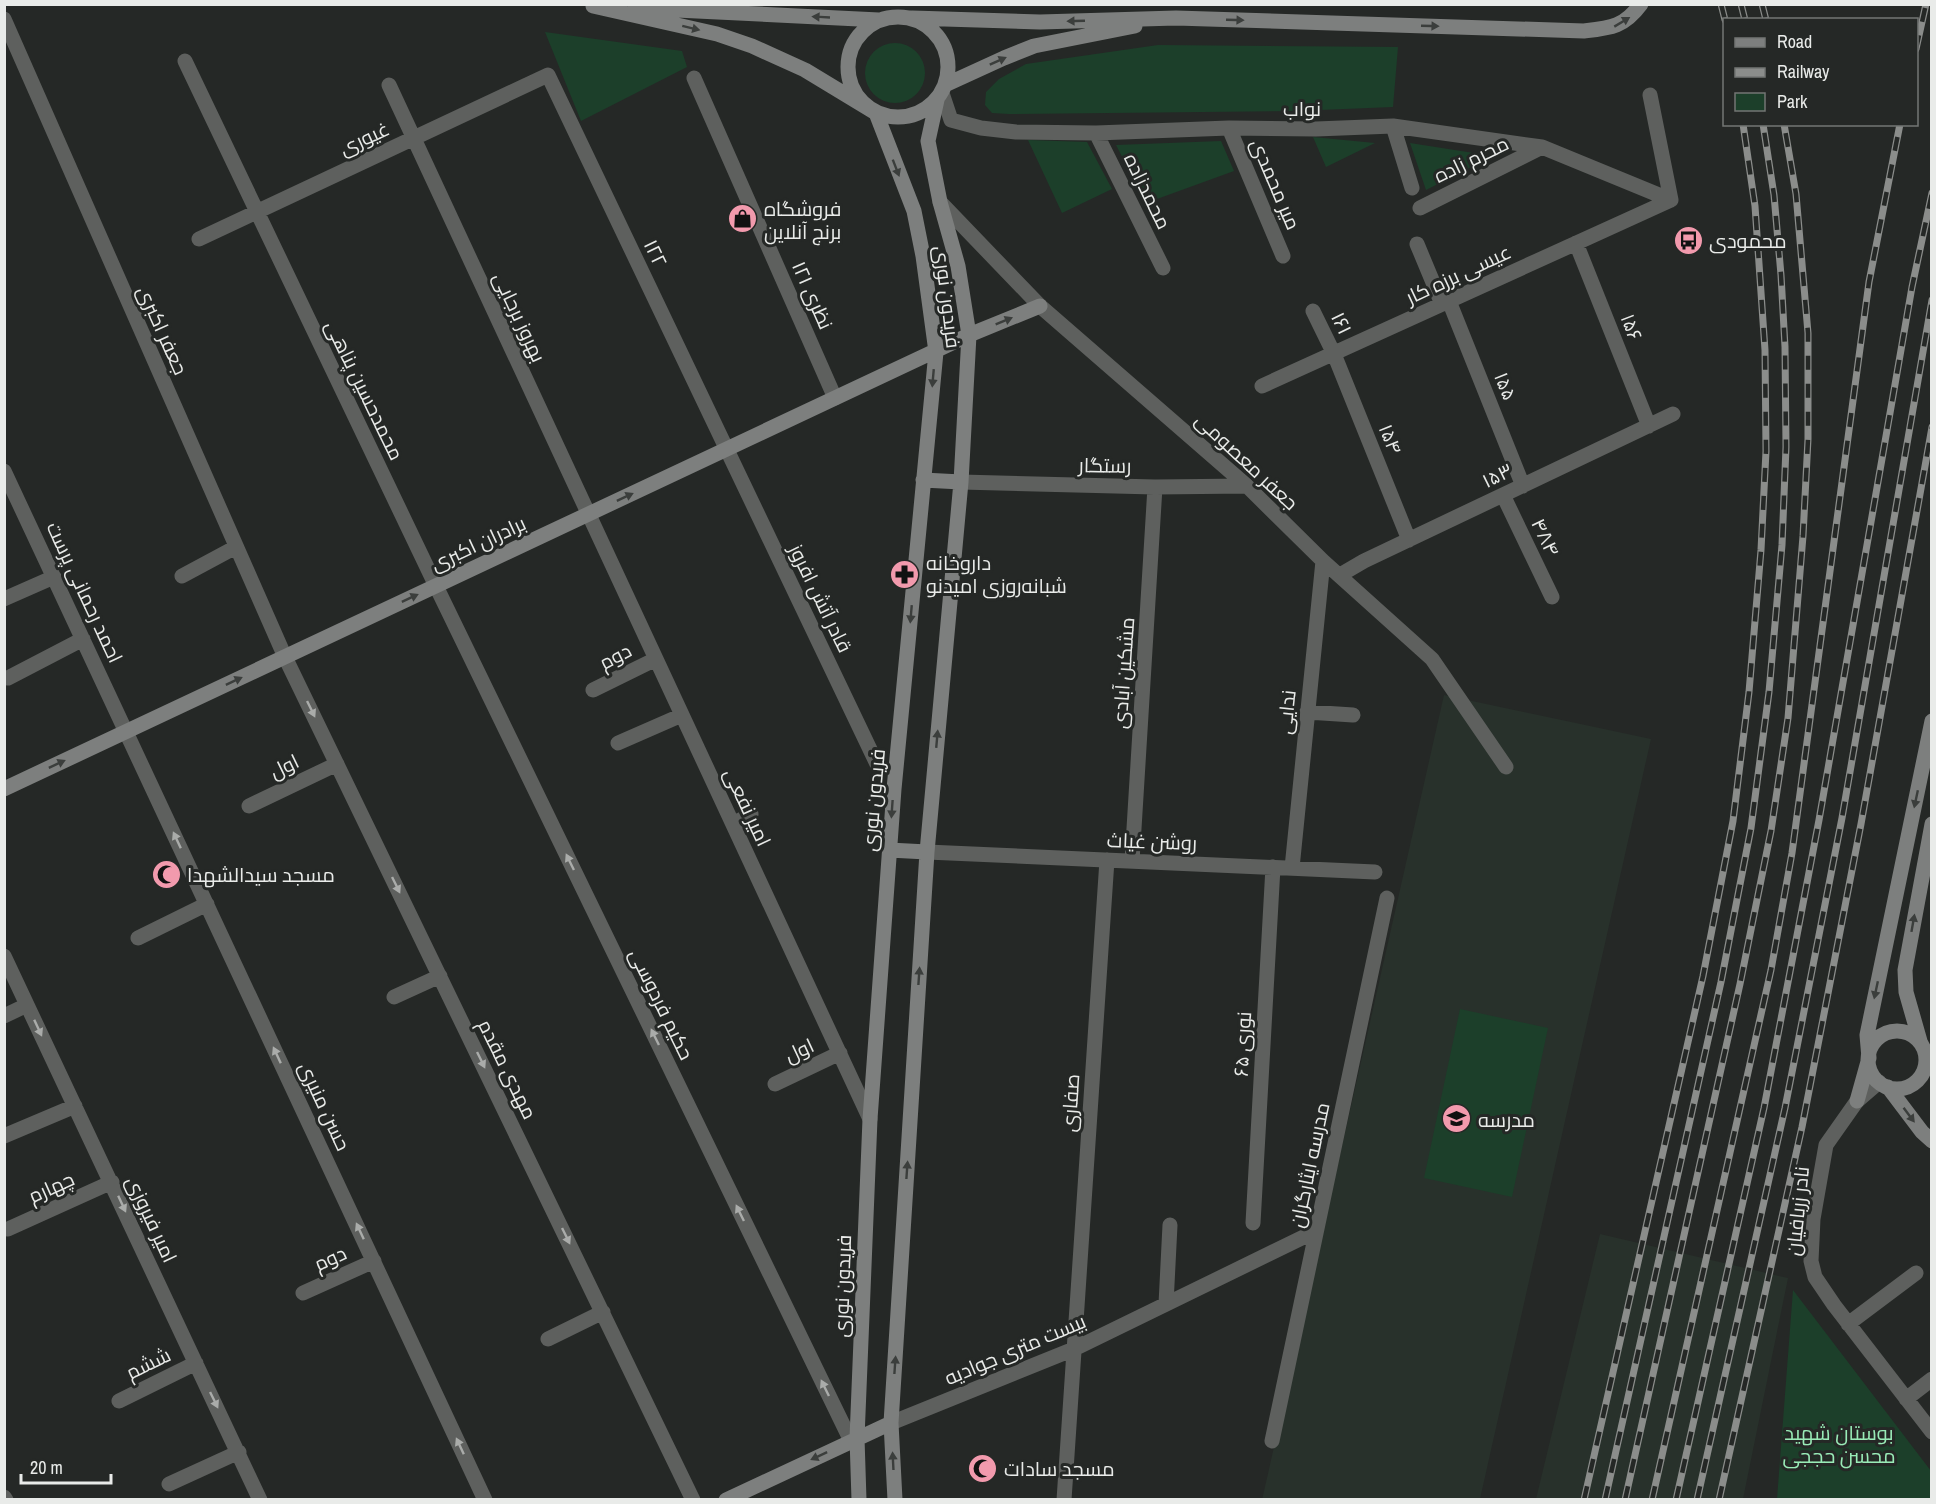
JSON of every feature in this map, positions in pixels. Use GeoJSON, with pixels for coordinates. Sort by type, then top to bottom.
{"type":"FeatureCollection","features":[{"type":"Feature","properties":{"kind":"street"},"geometry":{"type":"LineString","coordinates":[[587,5],[879,20],[896,16],[1040,22],[1178,11],[1584,31],[1610,28],[1627,21],[1641,4]]}},
{"type":"Feature","properties":{"kind":"street"},"geometry":{"type":"LineString","coordinates":[[587,5],[717,34],[752,46],[805,70],[876,113],[892,118],[909,117],[924,111],[941,93],[1004,58],[1034,46],[1178,11]]}},
{"type":"Feature","properties":{"kind":"street"},"geometry":{"type":"LineString","coordinates":[[912,18],[927,25],[939,37],[946,52],[949,69],[941,93]]}},
{"type":"Feature","properties":{"kind":"street","name":"جعفر اکبری"},"geometry":{"type":"LineString","coordinates":[[4,19],[285,657]]}},
{"type":"Feature","properties":{"kind":"street"},"geometry":{"type":"LineString","coordinates":[[876,113],[862,103],[852,90],[848,74],[848,57],[854,41],[865,28],[879,20]]}},
{"type":"Feature","properties":{"kind":"street","name":"محمدحسین پناهی"},"geometry":{"type":"LineString","coordinates":[[185,62],[436,586]]}},
{"type":"Feature","properties":{"kind":"street","name":"غیوری"},"geometry":{"type":"LineString","coordinates":[[199,239],[548,75]]}},
{"type":"Feature","properties":{"kind":"street","name":"۱۲۲"},"geometry":{"type":"LineString","coordinates":[[548,75],[726,449]]}},
{"type":"Feature","properties":{"kind":"street","name":"نظری ۱۲۱"},"geometry":{"type":"LineString","coordinates":[[694,78],[835,398]]}},
{"type":"Feature","properties":{"kind":"street","name":"بهروز برجایی"},"geometry":{"type":"LineString","coordinates":[[389,85],[588,514]]}},
{"type":"Feature","properties":{"kind":"street","name":"فریدون نوری"},"geometry":{"type":"LineString","coordinates":[[895,1500],[891,1423],[927,852],[961,482],[969,335],[957,266],[940,202],[928,141],[941,93]]}},
{"type":"Feature","properties":{"kind":"street","name":"نواب"},"geometry":{"type":"LineString","coordinates":[[941,93],[951,120],[981,128],[1016,132],[1096,133],[1230,128],[1316,129],[1393,126],[1542,147],[1671,200]]}},
{"type":"Feature","properties":{"kind":"street"},"geometry":{"type":"LineString","coordinates":[[1650,94],[1671,200]]}},
{"type":"Feature","properties":{"kind":"street","name":"فریدون نوری"},"geometry":{"type":"LineString","coordinates":[[859,1500],[854,1439],[870,1119],[890,850],[936,352],[923,256],[914,211],[876,113]]}},
{"type":"Feature","properties":{"kind":"street"},"geometry":{"type":"LineString","coordinates":[[1393,126],[1412,188]]}},
{"type":"Feature","properties":{"kind":"street","name":"میر محمدی"},"geometry":{"type":"LineString","coordinates":[[1230,128],[1284,256]]}},
{"type":"Feature","properties":{"kind":"street","name":"محمدزاده"},"geometry":{"type":"LineString","coordinates":[[1096,133],[1163,268]]}},
{"type":"Feature","properties":{"kind":"street","name":"محرم زاده"},"geometry":{"type":"LineString","coordinates":[[1420,208],[1542,147]]}},
{"type":"Feature","properties":{"kind":"street","name":"عیسی برزه کار"},"geometry":{"type":"LineString","coordinates":[[1262,386],[1671,200]]}},
{"type":"Feature","properties":{"kind":"street","name":"جعفر معصومی"},"geometry":{"type":"LineString","coordinates":[[940,202],[1040,306],[1247,486],[1372,607],[1432,659],[1506,767]]}},
{"type":"Feature","properties":{"kind":"street","name":"۱۵۶"},"geometry":{"type":"LineString","coordinates":[[1576,243],[1648,426]]}},
{"type":"Feature","properties":{"kind":"street","name":"۱۵۵"},"geometry":{"type":"LineString","coordinates":[[1417,244],[1446,303],[1523,486]]}},
{"type":"Feature","properties":{"kind":"street","name":"برادران اکبری"},"geometry":{"type":"LineString","coordinates":[[4,789],[969,335],[1040,306]]}},
{"type":"Feature","properties":{"kind":"street","name":"۱۶۱"},"geometry":{"type":"LineString","coordinates":[[1313,311],[1334,354]]}},
{"type":"Feature","properties":{"kind":"street","name":"۱۵۴"},"geometry":{"type":"LineString","coordinates":[[1334,354],[1409,540]]}},
{"type":"Feature","properties":{"kind":"street","name":"۱۵۳"},"geometry":{"type":"LineString","coordinates":[[1340,575],[1673,414]]}},
{"type":"Feature","properties":{"kind":"street","name":"قادر آتش افروز"},"geometry":{"type":"LineString","coordinates":[[726,449],[877,765]]}},
{"type":"Feature","properties":{"kind":"street","name":"احمد رحمانی پرست"},"geometry":{"type":"LineString","coordinates":[[4,471],[9,491],[54,577],[127,731]]}},
{"type":"Feature","properties":{"kind":"street"},"geometry":{"type":"LineString","coordinates":[[923,480],[961,482]]}},
{"type":"Feature","properties":{"kind":"street","name":"رستگار"},"geometry":{"type":"LineString","coordinates":[[961,482],[1155,487],[1247,486]]}},
{"type":"Feature","properties":{"kind":"street","name":"مشکین آبادی"},"geometry":{"type":"LineString","coordinates":[[1132,861],[1155,487]]}},
{"type":"Feature","properties":{"kind":"street","name":"۴۸۴"},"geometry":{"type":"LineString","coordinates":[[1503,495],[1552,597]]}},
{"type":"Feature","properties":{"kind":"street","name":"امیر نفعی"},"geometry":{"type":"LineString","coordinates":[[588,514],[870,1119]]}},
{"type":"Feature","properties":{"kind":"street"},"geometry":{"type":"LineString","coordinates":[[182,576],[236,548]]}},
{"type":"Feature","properties":{"kind":"street","name":"ندایی"},"geometry":{"type":"LineString","coordinates":[[1292,868],[1323,561]]}},
{"type":"Feature","properties":{"kind":"street"},"geometry":{"type":"LineString","coordinates":[[4,599],[54,577]]}},
{"type":"Feature","properties":{"kind":"street","name":"حکیم فردوسی"},"geometry":{"type":"LineString","coordinates":[[436,586],[854,1439]]}},
{"type":"Feature","properties":{"kind":"street"},"geometry":{"type":"LineString","coordinates":[[8,678],[83,639]]}},
{"type":"Feature","properties":{"kind":"street","name":"مهدی مقدم"},"geometry":{"type":"LineString","coordinates":[[285,657],[693,1500]]}},
{"type":"Feature","properties":{"kind":"street","name":"دوم"},"geometry":{"type":"LineString","coordinates":[[593,690],[656,659]]}},
{"type":"Feature","properties":{"kind":"street"},"geometry":{"type":"LineString","coordinates":[[1307,712],[1353,715]]}},
{"type":"Feature","properties":{"kind":"street"},"geometry":{"type":"LineString","coordinates":[[618,743],[682,715]]}},
{"type":"Feature","properties":{"kind":"street"},"geometry":{"type":"LineString","coordinates":[[1932,721],[1867,1035],[1873,1075],[1932,1141]]}},
{"type":"Feature","properties":{"kind":"street","name":"حسن منیری"},"geometry":{"type":"LineString","coordinates":[[127,731],[485,1500]]}},
{"type":"Feature","properties":{"kind":"street","name":"اول"},"geometry":{"type":"LineString","coordinates":[[249,806],[337,764]]}},
{"type":"Feature","properties":{"kind":"street"},"geometry":{"type":"LineString","coordinates":[[733,824],[751,814]]}},
{"type":"Feature","properties":{"kind":"street"},"geometry":{"type":"LineString","coordinates":[[1883,1085],[1907,1087],[1915,1082],[1929,1056],[1920,1041],[1906,992],[1905,970],[1932,824]]}},
{"type":"Feature","properties":{"kind":"street"},"geometry":{"type":"LineString","coordinates":[[890,850],[927,852]]}},
{"type":"Feature","properties":{"kind":"street","name":"روشن غیاث"},"geometry":{"type":"LineString","coordinates":[[927,852],[1375,872]]}},
{"type":"Feature","properties":{"kind":"street","name":"صفاری"},"geometry":{"type":"LineString","coordinates":[[1064,1500],[1107,860]]}},
{"type":"Feature","properties":{"kind":"street","name":"نوری ۶۵"},"geometry":{"type":"LineString","coordinates":[[1253,1223],[1273,867]]}},
{"type":"Feature","properties":{"kind":"street","name":"مدرسه ایثارگران"},"geometry":{"type":"LineString","coordinates":[[1272,1442],[1387,898]]}},
{"type":"Feature","properties":{"kind":"street"},"geometry":{"type":"LineString","coordinates":[[138,938],[207,904]]}},
{"type":"Feature","properties":{"kind":"street","name":"امیر فیروزی"},"geometry":{"type":"LineString","coordinates":[[4,956],[260,1500]]}},
{"type":"Feature","properties":{"kind":"street"},"geometry":{"type":"LineString","coordinates":[[394,997],[440,976]]}},
{"type":"Feature","properties":{"kind":"street"},"geometry":{"type":"LineString","coordinates":[[4,1016],[27,1005]]}},
{"type":"Feature","properties":{"kind":"street"},"geometry":{"type":"LineString","coordinates":[[1857,1101],[1871,1048],[1884,1034],[1903,1031],[1920,1041]]}},
{"type":"Feature","properties":{"kind":"street","name":"اول"},"geometry":{"type":"LineString","coordinates":[[775,1084],[840,1053]]}},
{"type":"Feature","properties":{"kind":"street","name":"نادر زربافیان"},"geometry":{"type":"LineString","coordinates":[[1883,1085],[1857,1101],[1826,1145],[1813,1219],[1811,1261],[1815,1277],[1848,1324],[1932,1432]]}},
{"type":"Feature","properties":{"kind":"street"},"geometry":{"type":"LineString","coordinates":[[4,1136],[75,1106]]}},
{"type":"Feature","properties":{"kind":"street","name":"چهارم"},"geometry":{"type":"LineString","coordinates":[[8,1229],[112,1182]]}},
{"type":"Feature","properties":{"kind":"street"},"geometry":{"type":"LineString","coordinates":[[1166,1304],[1170,1225]]}},
{"type":"Feature","properties":{"kind":"street","name":"بیست متری جوادیه"},"geometry":{"type":"LineString","coordinates":[[726,1500],[854,1439],[1074,1349],[1316,1231]]}},
{"type":"Feature","properties":{"kind":"street","name":"دوم"},"geometry":{"type":"LineString","coordinates":[[303,1293],[375,1261]]}},
{"type":"Feature","properties":{"kind":"street"},"geometry":{"type":"LineString","coordinates":[[1848,1324],[1916,1273]]}},
{"type":"Feature","properties":{"kind":"street"},"geometry":{"type":"LineString","coordinates":[[548,1339],[603,1312]]}},
{"type":"Feature","properties":{"kind":"street","name":"ششم"},"geometry":{"type":"LineString","coordinates":[[119,1401],[196,1363]]}},
{"type":"Feature","properties":{"kind":"street"},"geometry":{"type":"LineString","coordinates":[[1906,1399],[1932,1378]]}},
{"type":"Feature","properties":{"kind":"street"},"geometry":{"type":"LineString","coordinates":[[169,1484],[239,1452]]}},
{"type":"Feature","properties":{"kind":"shaded area","name":"مدرسه"},"geometry":{"type":"Polygon","coordinates":[[[1444,695],[1651,739],[1480,1499],[1262,1500],[1444,695]]]}},
{"type":"Feature","properties":{"kind":"shaded area"},"geometry":{"type":"Polygon","coordinates":[[[1600,1234],[1788,1278],[1743,1499],[1536,1499],[1600,1234]]]}},
{"type":"Feature","properties":{"kind":"green space"},"geometry":{"type":"Polygon","coordinates":[[[545,32],[682,51],[687,67],[581,121],[545,32]]]}},
{"type":"Feature","properties":{"kind":"green space"},"geometry":{"type":"Polygon","coordinates":[[[895,43],[912,48],[920,56],[925,73],[920,90],[912,98],[895,103],[878,98],[870,90],[865,73],[870,56],[878,48],[895,43]]]}},
{"type":"Feature","properties":{"kind":"green space"},"geometry":{"type":"Polygon","coordinates":[[[1158,45],[1398,47],[1393,107],[1295,111],[1009,114],[992,113],[985,105],[986,92],[999,79],[1026,64],[1158,45]]]}},
{"type":"Feature","properties":{"kind":"green space"},"geometry":{"type":"Polygon","coordinates":[[[1313,137],[1375,143],[1326,167],[1313,137]]]}},
{"type":"Feature","properties":{"kind":"green space"},"geometry":{"type":"Polygon","coordinates":[[[1028,140],[1087,142],[1112,189],[1062,213],[1028,140]]]}},
{"type":"Feature","properties":{"kind":"green space"},"geometry":{"type":"Polygon","coordinates":[[[1221,141],[1234,171],[1146,203],[1116,145],[1221,141]]]}},
{"type":"Feature","properties":{"kind":"green space"},"geometry":{"type":"Polygon","coordinates":[[[1410,143],[1493,156],[1426,190],[1410,143]]]}},
{"type":"Feature","properties":{"kind":"green space"},"geometry":{"type":"Polygon","coordinates":[[[1460,1009],[1548,1028],[1512,1197],[1424,1178],[1460,1009]]]}},
{"type":"Feature","properties":{"kind":"green space","name":"بوستان شهید محسن حججی"},"geometry":{"type":"Polygon","coordinates":[[[1793,1290],[1931,1471],[1931,1499],[1777,1499],[1793,1290]]]}},
{"type":"Feature","properties":{"kind":"railway"},"geometry":{"type":"LineString","coordinates":[[1721,4],[1724,18]]}},
{"type":"Feature","properties":{"kind":"railway"},"geometry":{"type":"LineString","coordinates":[[1741,4],[1744,18]]}},
{"type":"Feature","properties":{"kind":"railway"},"geometry":{"type":"LineString","coordinates":[[1762,4],[1766,18]]}},
{"type":"Feature","properties":{"kind":"railway"},"geometry":{"type":"LineString","coordinates":[[1918,40],[1926,4]]}},
{"type":"Feature","properties":{"kind":"railway"},"geometry":{"type":"LineString","coordinates":[[1584,1500],[1703,976],[1733,821],[1749,692],[1761,550],[1766,451],[1765,350],[1755,206],[1743,126]]}},
{"type":"Feature","properties":{"kind":"railway"},"geometry":{"type":"LineString","coordinates":[[1605,1500],[1721,982],[1751,828],[1769,692],[1782,545],[1786,447],[1785,347],[1774,195],[1763,126]]}},
{"type":"Feature","properties":{"kind":"railway"},"geometry":{"type":"LineString","coordinates":[[1625,1500],[1740,984],[1771,831],[1788,718],[1803,536],[1808,439],[1808,333],[1796,194],[1784,126]]}},
{"type":"Feature","properties":{"kind":"railway"},"geometry":{"type":"LineString","coordinates":[[1652,1500],[1771,970],[1792,853],[1869,282],[1900,126]]}},
{"type":"Feature","properties":{"kind":"railway"},"geometry":{"type":"LineString","coordinates":[[1676,1500],[1764,1108],[1819,820],[1912,287],[1932,193]]}},
{"type":"Feature","properties":{"kind":"railway"},"geometry":{"type":"LineString","coordinates":[[1697,1500],[1785,1108],[1842,818],[1932,300]]}},
{"type":"Feature","properties":{"kind":"railway"},"geometry":{"type":"LineString","coordinates":[[1719,1500],[1802,1127],[1861,824],[1932,427]]}},
{"type":"Feature","properties":{"kind":"place","name":"فروشگاه برنج آنلاین"},"geometry":{"type":"Point","coordinates":[743,219]}},
{"type":"Feature","properties":{"kind":"place","name":"محمودی"},"geometry":{"type":"Point","coordinates":[1688,240]}},
{"type":"Feature","properties":{"kind":"place","name":"داروخانه شبانه‌روزی امیدنو"},"geometry":{"type":"Point","coordinates":[905,574]}},
{"type":"Feature","properties":{"kind":"place","name":"مسجد سیدالشهدا"},"geometry":{"type":"Point","coordinates":[166,874]}},
{"type":"Feature","properties":{"kind":"place","name":"مدرسه"},"geometry":{"type":"Point","coordinates":[1457,1119]}},
{"type":"Feature","properties":{"kind":"place","name":"مسجد سادات"},"geometry":{"type":"Point","coordinates":[983,1468]}}]}
